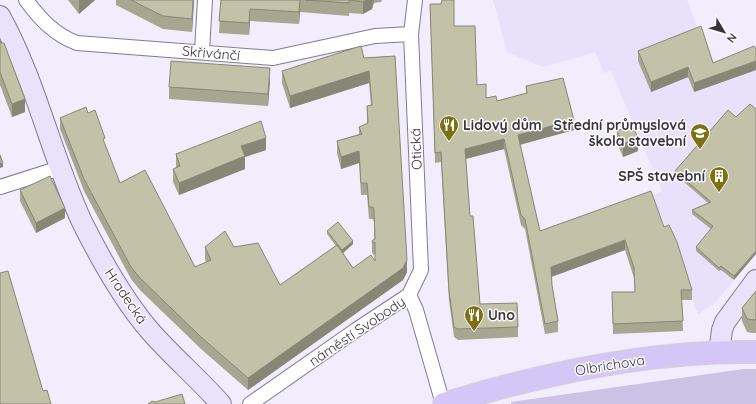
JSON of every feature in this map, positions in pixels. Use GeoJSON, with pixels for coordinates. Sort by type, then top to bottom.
{"type":"FeatureCollection","features":[{"type":"Feature","properties":{"kind":"main road","name":"Hradecká"},"geometry":{"type":"LineString","coordinates":[[0,16],[21,60],[60,168],[83,223],[113,278],[133,309],[165,347],[221,404]]}},
{"type":"Feature","properties":{"kind":"main road"},"geometry":{"type":"LineString","coordinates":[[719,353],[722,330],[725,322],[756,280]]}},
{"type":"Feature","properties":{"kind":"main road","name":"Olbrichova"},"geometry":{"type":"LineString","coordinates":[[468,397],[542,377],[603,365],[661,357],[756,352]]}},
{"type":"Feature","properties":{"kind":"main road","name":"náměstí Svobody"},"geometry":{"type":"LineString","coordinates":[[444,404],[468,397]]}},
{"type":"Feature","properties":{"kind":"street","name":"Skřivánčí"},"geometry":{"type":"LineString","coordinates":[[26,0],[45,23],[58,34],[77,43],[202,51],[272,58],[375,36],[411,34]]}},
{"type":"Feature","properties":{"kind":"street"},"geometry":{"type":"LineString","coordinates":[[202,51],[205,0]]}},
{"type":"Feature","properties":{"kind":"street","name":"Otická"},"geometry":{"type":"LineString","coordinates":[[409,296],[422,270],[411,34],[415,0]]}},
{"type":"Feature","properties":{"kind":"street"},"geometry":{"type":"LineString","coordinates":[[0,187],[60,168]]}},
{"type":"Feature","properties":{"kind":"street","name":"náměstí Svobody"},"geometry":{"type":"LineString","coordinates":[[250,404],[356,330],[409,296],[416,310],[444,404]]}},
{"type":"Feature","properties":{"kind":"shaded area","name":"Střední průmyslová škola stavební"},"geometry":{"type":"Polygon","coordinates":[[[493,0],[687,0],[713,70],[756,58],[756,254],[715,303],[698,314],[669,235],[652,196],[662,191],[611,71],[604,73],[595,52],[543,67],[507,52],[493,0]]]}},
{"type":"Feature","properties":{"kind":"shaded area"},"geometry":{"type":"Polygon","coordinates":[[[744,369],[756,369],[756,404],[511,404],[511,402],[744,369]]]}},
{"type":"Feature","properties":{"kind":"building"},"geometry":{"type":"Polygon","coordinates":[[[131,0],[193,0],[192,19],[163,16],[131,0]]]}},
{"type":"Feature","properties":{"kind":"building"},"geometry":{"type":"Polygon","coordinates":[[[221,0],[300,0],[299,12],[250,9],[249,23],[219,21],[221,0]]]}},
{"type":"Feature","properties":{"kind":"building"},"geometry":{"type":"Polygon","coordinates":[[[305,0],[349,0],[349,3],[305,0]]]}},
{"type":"Feature","properties":{"kind":"building"},"geometry":{"type":"Polygon","coordinates":[[[349,0],[366,0],[363,2],[349,0]]]}},
{"type":"Feature","properties":{"kind":"building"},"geometry":{"type":"Polygon","coordinates":[[[442,0],[454,0],[454,26],[475,26],[477,85],[486,84],[486,98],[496,96],[497,101],[527,93],[526,86],[563,78],[574,120],[518,135],[540,231],[651,191],[664,227],[669,225],[677,242],[692,290],[681,290],[683,321],[613,324],[612,292],[635,292],[634,268],[625,240],[551,267],[552,285],[558,321],[545,324],[525,219],[521,215],[504,139],[465,149],[470,216],[473,216],[480,304],[517,303],[518,327],[458,329],[454,327],[449,291],[441,152],[435,153],[430,4],[441,4],[442,0]]]}},
{"type":"Feature","properties":{"kind":"building"},"geometry":{"type":"Polygon","coordinates":[[[701,26],[713,63],[754,46],[756,49],[756,61],[694,83],[688,67],[651,82],[638,51],[701,26]]]}},
{"type":"Feature","properties":{"kind":"building"},"geometry":{"type":"Polygon","coordinates":[[[0,40],[1,43],[4,43],[25,99],[12,104],[0,72],[0,40]]]}},
{"type":"Feature","properties":{"kind":"building"},"geometry":{"type":"Polygon","coordinates":[[[361,46],[364,58],[395,56],[407,260],[403,268],[248,378],[201,337],[140,278],[131,267],[84,179],[60,118],[86,107],[88,113],[95,110],[105,138],[103,139],[120,183],[145,170],[195,267],[211,260],[205,247],[225,231],[234,247],[258,243],[280,285],[337,245],[353,268],[371,255],[375,261],[375,242],[373,243],[372,241],[375,239],[374,210],[373,207],[369,207],[367,183],[361,183],[359,151],[341,157],[337,141],[362,134],[359,127],[368,123],[367,106],[372,105],[369,71],[290,96],[282,71],[361,46]]]}},
{"type":"Feature","properties":{"kind":"building"},"geometry":{"type":"Polygon","coordinates":[[[171,61],[270,68],[268,94],[169,87],[171,61]]]}},
{"type":"Feature","properties":{"kind":"building","name":"SPŠ stavební"},"geometry":{"type":"Polygon","coordinates":[[[750,104],[756,109],[756,251],[734,276],[721,266],[719,268],[696,247],[713,226],[692,210],[711,202],[675,171],[728,110],[736,117],[750,104]]]}},
{"type":"Feature","properties":{"kind":"building"},"geometry":{"type":"Polygon","coordinates":[[[261,121],[266,138],[241,146],[245,156],[179,183],[173,169],[180,166],[176,154],[261,121]]]}},
{"type":"Feature","properties":{"kind":"building"},"geometry":{"type":"Polygon","coordinates":[[[632,125],[638,138],[623,144],[617,131],[632,125]]]}},
{"type":"Feature","properties":{"kind":"building"},"geometry":{"type":"Polygon","coordinates":[[[0,155],[3,163],[0,164],[0,155]]]}},
{"type":"Feature","properties":{"kind":"building"},"geometry":{"type":"Polygon","coordinates":[[[50,176],[65,208],[36,223],[20,190],[50,176]]]}},
{"type":"Feature","properties":{"kind":"building"},"geometry":{"type":"Polygon","coordinates":[[[338,222],[353,241],[342,250],[327,231],[338,222]]]}},
{"type":"Feature","properties":{"kind":"building"},"geometry":{"type":"Polygon","coordinates":[[[8,271],[43,391],[47,390],[51,404],[0,404],[0,273],[8,271]]]}},
{"type":"Feature","properties":{"kind":"building"},"geometry":{"type":"Polygon","coordinates":[[[756,291],[756,320],[747,319],[742,308],[756,291]]]}},
{"type":"Feature","properties":{"kind":"building"},"geometry":{"type":"Polygon","coordinates":[[[182,394],[185,404],[148,404],[152,401],[155,402],[182,394]]]}},
{"type":"Feature","properties":{"kind":"place","name":"Lidový dům"},"geometry":{"type":"Point","coordinates":[449,142]}},
{"type":"Feature","properties":{"kind":"place","name":"Střední průmyslová škola stavební"},"geometry":{"type":"Point","coordinates":[700,150]}},
{"type":"Feature","properties":{"kind":"place","name":"SPŠ stavební"},"geometry":{"type":"Point","coordinates":[719,193]}},
{"type":"Feature","properties":{"kind":"place","name":"Uno"},"geometry":{"type":"Point","coordinates":[474,332]}}]}
